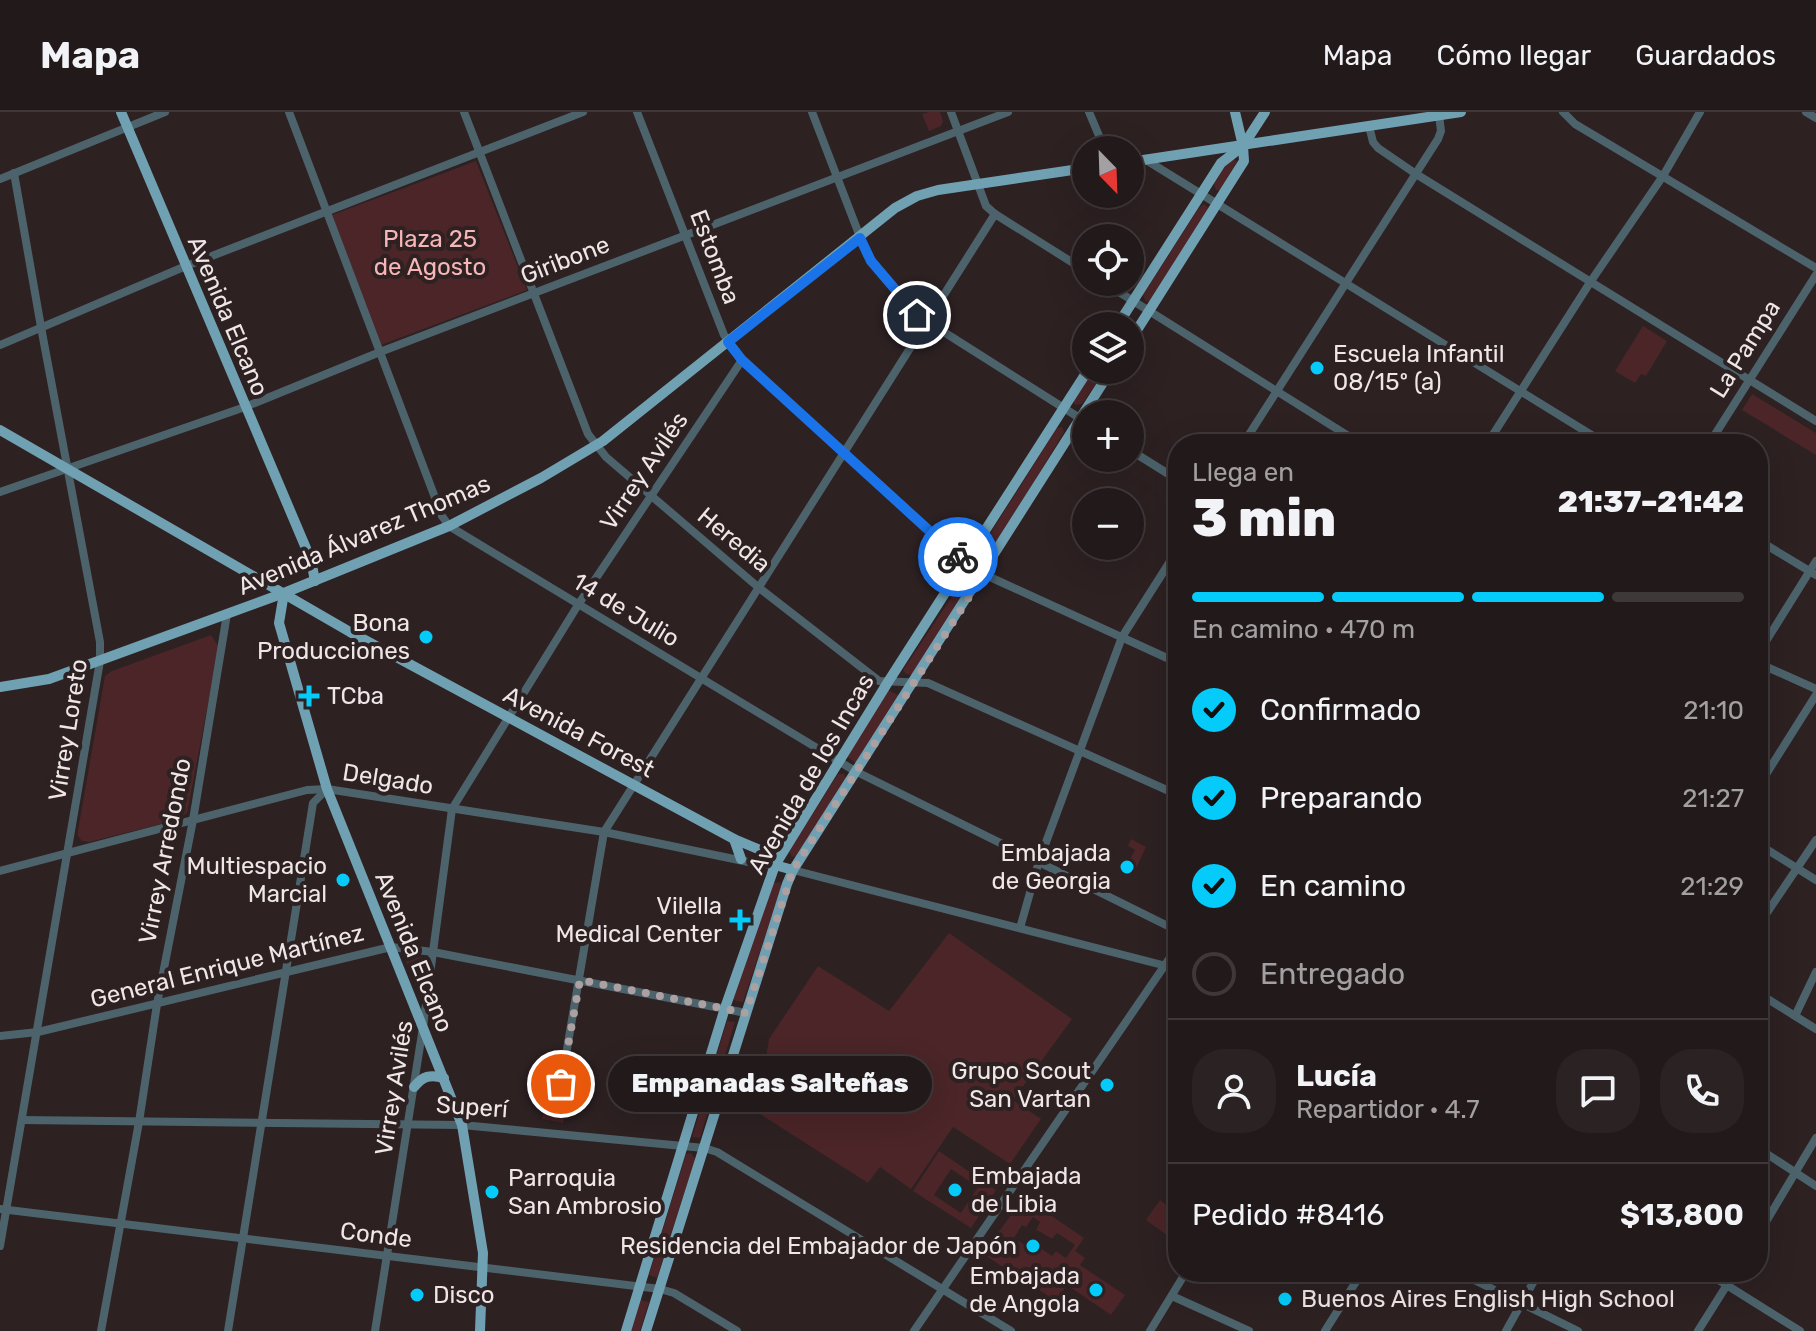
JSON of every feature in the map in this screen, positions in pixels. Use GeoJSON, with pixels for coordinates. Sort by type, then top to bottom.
{"type":"FeatureCollection","features":[{"type":"Feature","properties":{"kind":"main road","name":"Avenida Elcano"},"geometry":{"type":"LineString","coordinates":[[121,112],[311,560],[315,581]]}},
{"type":"Feature","properties":{"kind":"main road"},"geometry":{"type":"LineString","coordinates":[[1144,319],[1244,161],[1235,112]]}},
{"type":"Feature","properties":{"kind":"main road"},"geometry":{"type":"LineString","coordinates":[[1126,312],[1221,163],[1243,146],[1265,112]]}},
{"type":"Feature","properties":{"kind":"main road"},"geometry":{"type":"LineString","coordinates":[[1146,160],[1369,126],[1403,116],[1461,112]]}},
{"type":"Feature","properties":{"kind":"main road","name":"Avenida Álvarez Thomas"},"geometry":{"type":"LineString","coordinates":[[0,687],[40,682],[100,661],[284,593],[449,526],[596,446],[895,208],[917,196],[938,190],[1072,170]]}},
{"type":"Feature","properties":{"kind":"main road","name":"Avenida de los Incas"},"geometry":{"type":"LineString","coordinates":[[626,1331],[725,1008],[775,865],[1079,384]]}},
{"type":"Feature","properties":{"kind":"main road","name":"Avenida Forest"},"geometry":{"type":"LineString","coordinates":[[0,430],[508,719],[734,839],[765,852],[775,865],[793,870]]}},
{"type":"Feature","properties":{"kind":"main road","name":"Avenida de los Incas"},"geometry":{"type":"LineString","coordinates":[[646,1331],[793,870],[1072,437]]}},
{"type":"Feature","properties":{"kind":"main road","name":"Avenida Elcano"},"geometry":{"type":"LineString","coordinates":[[284,593],[279,623],[327,789],[462,1125],[484,1267],[480,1331]]}},
{"type":"Feature","properties":{"kind":"main road"},"geometry":{"type":"LineString","coordinates":[[734,839],[741,859]]}},
{"type":"Feature","properties":{"kind":"main road"},"geometry":{"type":"LineString","coordinates":[[414,1087],[427,1076],[444,1078]]}},
{"type":"Feature","properties":{"kind":"street"},"geometry":{"type":"LineString","coordinates":[[0,179],[165,112]]}},
{"type":"Feature","properties":{"kind":"street"},"geometry":{"type":"LineString","coordinates":[[289,112],[442,516],[449,526]]}},
{"type":"Feature","properties":{"kind":"street","name":"Heredia"},"geometry":{"type":"LineString","coordinates":[[464,112],[588,434],[606,457],[758,587],[879,681],[928,683],[1168,791]]}},
{"type":"Feature","properties":{"kind":"street"},"geometry":{"type":"LineString","coordinates":[[0,345],[186,266],[583,112]]}},
{"type":"Feature","properties":{"kind":"street","name":"Estomba"},"geometry":{"type":"LineString","coordinates":[[637,112],[728,342],[742,360],[966,563],[1168,658]]}},
{"type":"Feature","properties":{"kind":"street"},"geometry":{"type":"LineString","coordinates":[[812,112],[871,261],[926,323],[1072,413]]}},
{"type":"Feature","properties":{"kind":"street"},"geometry":{"type":"LineString","coordinates":[[951,112],[986,206],[1072,262]]}},
{"type":"Feature","properties":{"kind":"street","name":"Giribone"},"geometry":{"type":"LineString","coordinates":[[0,492],[245,407],[685,234],[838,179],[1008,112]]}},
{"type":"Feature","properties":{"kind":"street"},"geometry":{"type":"LineString","coordinates":[[1089,112],[1099,136]]}},
{"type":"Feature","properties":{"kind":"street"},"geometry":{"type":"LineString","coordinates":[[1563,112],[1575,124],[1816,268]]}},
{"type":"Feature","properties":{"kind":"street"},"geometry":{"type":"LineString","coordinates":[[1493,434],[1591,281],[1663,176],[1700,112]]}},
{"type":"Feature","properties":{"kind":"street"},"geometry":{"type":"LineString","coordinates":[[1806,112],[1816,118]]}},
{"type":"Feature","properties":{"kind":"street"},"geometry":{"type":"LineString","coordinates":[[1249,434],[1438,139],[1441,131],[1439,115]]}},
{"type":"Feature","properties":{"kind":"street"},"geometry":{"type":"LineString","coordinates":[[1369,126],[1378,148],[1416,174],[1816,421]]}},
{"type":"Feature","properties":{"kind":"street"},"geometry":{"type":"LineString","coordinates":[[1146,160],[1590,434]]}},
{"type":"Feature","properties":{"kind":"street","name":"Virrey Loreto"},"geometry":{"type":"LineString","coordinates":[[0,1246],[3,1210],[38,1032],[100,661],[100,642],[14,173]]}},
{"type":"Feature","properties":{"kind":"street"},"geometry":{"type":"LineString","coordinates":[[561,1084],[604,832],[995,214]]}},
{"type":"Feature","properties":{"kind":"street","name":"La Pampa"},"geometry":{"type":"LineString","coordinates":[[1715,434],[1816,275]]}},
{"type":"Feature","properties":{"kind":"street"},"geometry":{"type":"LineString","coordinates":[[1125,296],[1345,434]]}},
{"type":"Feature","properties":{"kind":"street","name":"Virrey Avilés"},"geometry":{"type":"LineString","coordinates":[[375,1331],[409,1124],[452,809],[578,605],[742,360]]}},
{"type":"Feature","properties":{"kind":"street"},"geometry":{"type":"LineString","coordinates":[[1144,459],[1168,474]]}},
{"type":"Feature","properties":{"kind":"street","name":"14 de Julio"},"geometry":{"type":"LineString","coordinates":[[449,526],[855,771],[1168,926]]}},
{"type":"Feature","properties":{"kind":"street"},"geometry":{"type":"LineString","coordinates":[[1768,546],[1813,573]]}},
{"type":"Feature","properties":{"kind":"street"},"geometry":{"type":"LineString","coordinates":[[1768,639],[1813,573],[1816,561]]}},
{"type":"Feature","properties":{"kind":"street"},"geometry":{"type":"LineString","coordinates":[[1020,928],[1039,861],[1122,637],[1168,565]]}},
{"type":"Feature","properties":{"kind":"street","name":"Virrey Arredondo"},"geometry":{"type":"LineString","coordinates":[[101,1331],[227,614]]}},
{"type":"Feature","properties":{"kind":"street"},"geometry":{"type":"LineString","coordinates":[[1768,668],[1816,692],[1768,771]]}},
{"type":"Feature","properties":{"kind":"street"},"geometry":{"type":"LineString","coordinates":[[228,1331],[313,803],[327,789]]}},
{"type":"Feature","properties":{"kind":"street","name":"Delgado"},"geometry":{"type":"LineString","coordinates":[[0,871],[307,790],[327,789],[604,832],[775,865]]}},
{"type":"Feature","properties":{"kind":"street"},"geometry":{"type":"LineString","coordinates":[[1768,911],[1816,840]]}},
{"type":"Feature","properties":{"kind":"street"},"geometry":{"type":"LineString","coordinates":[[1768,850],[1816,880]]}},
{"type":"Feature","properties":{"kind":"street","name":"Avenida Forest"},"geometry":{"type":"LineString","coordinates":[[793,870],[1166,966]]}},
{"type":"Feature","properties":{"kind":"street","name":"General Enrique Martínez"},"geometry":{"type":"LineString","coordinates":[[0,1036],[38,1032],[391,947],[433,952],[746,1013]]}},
{"type":"Feature","properties":{"kind":"street"},"geometry":{"type":"LineString","coordinates":[[914,1331],[1168,963]]}},
{"type":"Feature","properties":{"kind":"street"},"geometry":{"type":"LineString","coordinates":[[1795,1016],[1816,972]]}},
{"type":"Feature","properties":{"kind":"street"},"geometry":{"type":"LineString","coordinates":[[1768,999],[1816,1029]]}},
{"type":"Feature","properties":{"kind":"street","name":"Superí"},"geometry":{"type":"LineString","coordinates":[[22,1120],[462,1125],[704,1148],[717,1152],[1011,1331]]}},
{"type":"Feature","properties":{"kind":"street"},"geometry":{"type":"LineString","coordinates":[[1768,1219],[1816,1138]]}},
{"type":"Feature","properties":{"kind":"street"},"geometry":{"type":"LineString","coordinates":[[1768,1155],[1816,1186]]}},
{"type":"Feature","properties":{"kind":"street","name":"Conde"},"geometry":{"type":"LineString","coordinates":[[3,1210],[660,1289],[674,1293],[737,1331]]}},
{"type":"Feature","properties":{"kind":"street"},"geometry":{"type":"LineString","coordinates":[[1150,1331],[1180,1282]]}},
{"type":"Feature","properties":{"kind":"street"},"geometry":{"type":"LineString","coordinates":[[1325,1331],[1356,1282]]}},
{"type":"Feature","properties":{"kind":"street"},"geometry":{"type":"LineString","coordinates":[[1479,1282],[1578,1331]]}},
{"type":"Feature","properties":{"kind":"street"},"geometry":{"type":"LineString","coordinates":[[1506,1331],[1533,1282]]}},
{"type":"Feature","properties":{"kind":"street"},"geometry":{"type":"LineString","coordinates":[[1722,1282],[1800,1331]]}},
{"type":"Feature","properties":{"kind":"street"},"geometry":{"type":"LineString","coordinates":[[1698,1331],[1729,1282]]}},
{"type":"Feature","properties":{"kind":"street"},"geometry":{"type":"LineString","coordinates":[[1172,1296],[1249,1331]]}},
{"type":"Feature","properties":{"kind":"green space"},"geometry":{"type":"Polygon","coordinates":[[[940,112],[943,121],[941,126],[929,131],[922,114],[940,112]]]}},
{"type":"Feature","properties":{"kind":"green space"},"geometry":{"type":"Polygon","coordinates":[[[1229,160],[1237,161],[1221,190],[1216,190],[1214,184],[1229,160]]]}},
{"type":"Feature","properties":{"kind":"green space","name":"Plaza 25 de Agosto"},"geometry":{"type":"Polygon","coordinates":[[[476,161],[527,290],[381,345],[332,215],[476,161]]]}},
{"type":"Feature","properties":{"kind":"green space"},"geometry":{"type":"Polygon","coordinates":[[[1204,204],[1209,209],[1151,301],[1146,302],[1144,293],[1204,204]]]}},
{"type":"Feature","properties":{"kind":"green space"},"geometry":{"type":"Polygon","coordinates":[[[1643,326],[1667,341],[1646,376],[1641,374],[1635,383],[1615,371],[1643,326]]]}},
{"type":"Feature","properties":{"kind":"green space"},"geometry":{"type":"Polygon","coordinates":[[[1085,384],[1096,384],[1085,400],[1074,400],[1085,384]]]}},
{"type":"Feature","properties":{"kind":"green space"},"geometry":{"type":"Polygon","coordinates":[[[1752,394],[1816,433],[1816,455],[1742,410],[1752,394]]]}},
{"type":"Feature","properties":{"kind":"green space"},"geometry":{"type":"Polygon","coordinates":[[[1062,427],[1064,432],[988,558],[985,561],[980,559],[978,553],[1057,428],[1062,427]]]}},
{"type":"Feature","properties":{"kind":"green space"},"geometry":{"type":"Polygon","coordinates":[[[964,583],[968,586],[912,675],[906,674],[903,670],[964,583]]]}},
{"type":"Feature","properties":{"kind":"green space"},"geometry":{"type":"Polygon","coordinates":[[[211,635],[219,647],[187,813],[173,821],[89,842],[82,841],[78,830],[105,676],[211,635]]]}},
{"type":"Feature","properties":{"kind":"green space"},"geometry":{"type":"Polygon","coordinates":[[[888,690],[900,696],[856,763],[846,756],[888,690]]]}},
{"type":"Feature","properties":{"kind":"green space"},"geometry":{"type":"Polygon","coordinates":[[[838,774],[844,774],[846,778],[798,856],[792,857],[789,852],[838,774]]]}},
{"type":"Feature","properties":{"kind":"green space"},"geometry":{"type":"Polygon","coordinates":[[[1131,839],[1146,847],[1135,871],[1120,864],[1123,858],[1129,861],[1135,850],[1128,846],[1131,839]]]}},
{"type":"Feature","properties":{"kind":"green space"},"geometry":{"type":"Polygon","coordinates":[[[780,882],[782,886],[743,1002],[736,1001],[732,998],[773,883],[780,882]]]}},
{"type":"Feature","properties":{"kind":"green space"},"geometry":{"type":"Polygon","coordinates":[[[949,933],[1072,1019],[1013,1100],[1041,1119],[1010,1164],[953,1127],[911,1189],[880,1167],[868,1183],[757,1112],[769,1039],[818,966],[889,1011],[949,933]]]}},
{"type":"Feature","properties":{"kind":"green space"},"geometry":{"type":"Polygon","coordinates":[[[404,956],[427,958],[420,997],[404,956]]]}},
{"type":"Feature","properties":{"kind":"green space"},"geometry":{"type":"Polygon","coordinates":[[[727,1021],[735,1022],[700,1138],[692,1137],[727,1021]]]}},
{"type":"Feature","properties":{"kind":"green space"},"geometry":{"type":"Polygon","coordinates":[[[549,1084],[570,1087],[563,1123],[542,1119],[549,1084]]]}},
{"type":"Feature","properties":{"kind":"green space"},"geometry":{"type":"Polygon","coordinates":[[[939,1151],[996,1190],[971,1228],[913,1191],[939,1151]],[[951,1169],[934,1195],[961,1213],[978,1187],[951,1169]]]}},
{"type":"Feature","properties":{"kind":"green space"},"geometry":{"type":"Polygon","coordinates":[[[691,1153],[695,1159],[657,1278],[649,1275],[686,1154],[691,1153]]]}},
{"type":"Feature","properties":{"kind":"green space"},"geometry":{"type":"Polygon","coordinates":[[[1160,1200],[1168,1206],[1168,1236],[1146,1220],[1160,1200]]]}},
{"type":"Feature","properties":{"kind":"green space"},"geometry":{"type":"Polygon","coordinates":[[[1033,1203],[1084,1238],[1075,1251],[1085,1258],[1080,1265],[1125,1295],[1111,1315],[1067,1285],[1056,1301],[983,1254],[1015,1209],[1022,1214],[1033,1203]],[[1033,1217],[1026,1227],[1022,1225],[1014,1238],[1035,1252],[1039,1247],[1052,1256],[1056,1251],[1066,1258],[1075,1245],[1057,1233],[1052,1239],[1037,1230],[1035,1232],[1040,1222],[1033,1217]]]}},
{"type":"Feature","properties":{"kind":"green space"},"geometry":{"type":"Polygon","coordinates":[[[640,1300],[649,1302],[640,1331],[630,1331],[640,1300]]]}},
{"type":"Feature","properties":{"kind":"way so far"},"geometry":{"type":"LineString","coordinates":[[561,1084],[580,980],[746,1013],[793,870],[984,574],[958,557]]}},
{"type":"Feature","properties":{"kind":"place","name":"Escuela Infantil 08/15º (a)"},"geometry":{"type":"Point","coordinates":[1317,368]}},
{"type":"Feature","properties":{"kind":"place","name":"Bona Producciones"},"geometry":{"type":"Point","coordinates":[426,637]}},
{"type":"Feature","properties":{"kind":"place","name":"TCba"},"geometry":{"type":"Point","coordinates":[309,696]}},
{"type":"Feature","properties":{"kind":"place","name":"Embajada de Georgia"},"geometry":{"type":"Point","coordinates":[1127,867]}},
{"type":"Feature","properties":{"kind":"place","name":"Multiespacio Marcial"},"geometry":{"type":"Point","coordinates":[343,880]}},
{"type":"Feature","properties":{"kind":"place","name":"Vilella Medical Center"},"geometry":{"type":"Point","coordinates":[740,920]}},
{"type":"Feature","properties":{"kind":"place","name":"Empanadas Salteñas"},"geometry":{"type":"Point","coordinates":[561,1084]}},
{"type":"Feature","properties":{"kind":"place","name":"Grupo Scout San Vartan"},"geometry":{"type":"Point","coordinates":[1107,1085]}},
{"type":"Feature","properties":{"kind":"place","name":"Embajada de Libia"},"geometry":{"type":"Point","coordinates":[955,1190]}},
{"type":"Feature","properties":{"kind":"place","name":"Parroquia San Ambrosio"},"geometry":{"type":"Point","coordinates":[492,1192]}},
{"type":"Feature","properties":{"kind":"place","name":"Residencia del Embajador de Japón"},"geometry":{"type":"Point","coordinates":[1033,1246]}},
{"type":"Feature","properties":{"kind":"place","name":"Embajada de Angola"},"geometry":{"type":"Point","coordinates":[1096,1290]}},
{"type":"Feature","properties":{"kind":"place","name":"Disco"},"geometry":{"type":"Point","coordinates":[417,1295]}},
{"type":"Feature","properties":{"kind":"place","name":"Buenos Aires English High School"},"geometry":{"type":"Point","coordinates":[1285,1299]}},
{"type":"Feature","properties":{"kind":"route"},"geometry":{"type":"LineString","coordinates":[[917,315],[871,261],[860,238],[728,342],[742,360],[958,557]]}}]}
